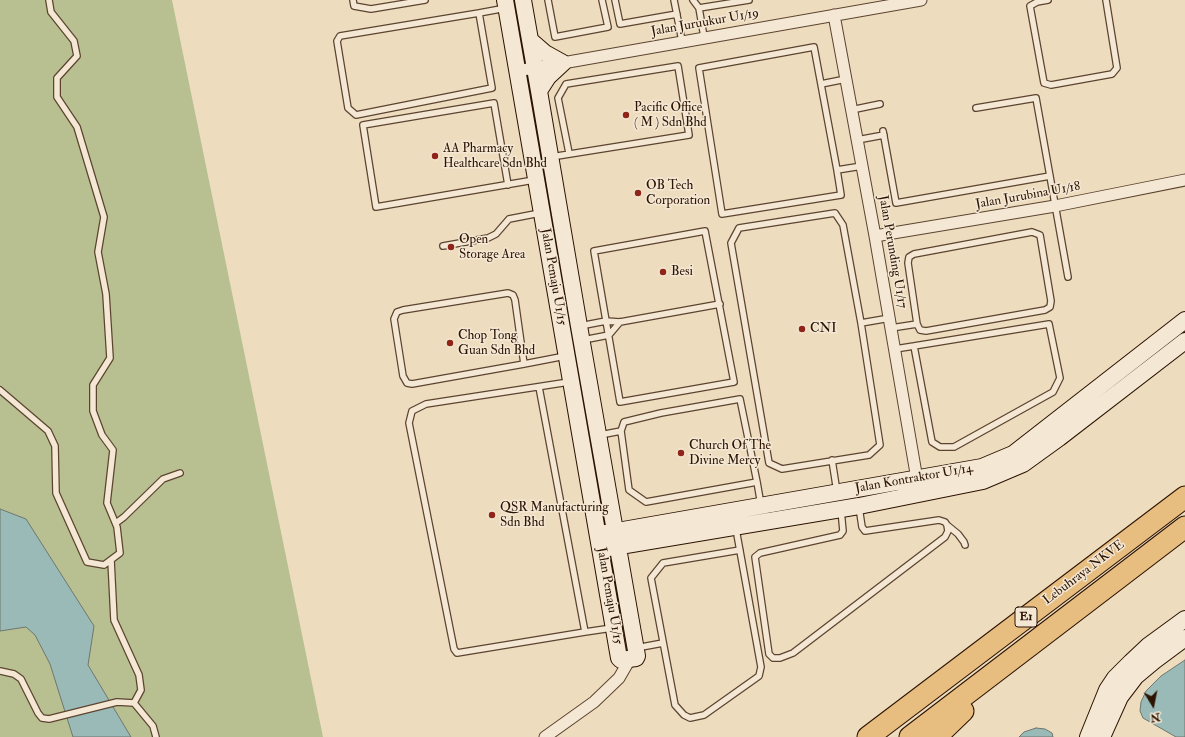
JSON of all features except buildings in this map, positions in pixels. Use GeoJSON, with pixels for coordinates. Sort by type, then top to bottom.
{"type":"FeatureCollection","features":[{"type":"Feature","properties":{"kind":"highway","name":"Lebuhraya NKVE"},"geometry":{"type":"LineString","coordinates":[[868,737],[1185,497]]}},
{"type":"Feature","properties":{"kind":"highway","name":"Lebuhraya NKVE"},"geometry":{"type":"LineString","coordinates":[[910,737],[1185,527]]}},
{"type":"Feature","properties":{"kind":"highway"},"geometry":{"type":"LineString","coordinates":[[936,737],[963,711],[1157,548]]}},
{"type":"Feature","properties":{"kind":"street","name":"Jalan Pemaju U1/15"},"geometry":{"type":"LineString","coordinates":[[505,4],[614,628],[621,660],[633,653],[616,539],[522,0]]}},
{"type":"Feature","properties":{"kind":"street","name":"Jalan Juruukur U1/19"},"geometry":{"type":"LineString","coordinates":[[517,71],[914,1]]}},
{"type":"Feature","properties":{"kind":"street","name":"Jalan Perunding U1/17"},"geometry":{"type":"LineString","coordinates":[[834,15],[875,236],[920,494]]}},
{"type":"Feature","properties":{"kind":"street"},"geometry":{"type":"LineString","coordinates":[[530,40],[545,53],[563,63],[548,77],[539,91]]}},
{"type":"Feature","properties":{"kind":"street","name":"Jalan Jurubina U1/18"},"geometry":{"type":"LineString","coordinates":[[875,236],[1055,206],[1185,180]]}},
{"type":"Feature","properties":{"kind":"street","name":"Jalan Kontraktor U1/14"},"geometry":{"type":"LineString","coordinates":[[599,542],[761,505],[982,467],[1013,454],[1185,320]]}},
{"type":"Feature","properties":{"kind":"street","name":"Jalan Kontraktor U1/14"},"geometry":{"type":"LineString","coordinates":[[616,539],[736,527],[859,506],[983,481],[1023,464],[1185,341]]}},
{"type":"Feature","properties":{"kind":"street"},"geometry":{"type":"LineString","coordinates":[[1088,737],[1107,690],[1115,678],[1148,646],[1185,619]]}},
{"type":"Feature","properties":{"kind":"street"},"geometry":{"type":"LineString","coordinates":[[1102,737],[1120,697],[1136,676],[1185,638]]}},
{"type":"Feature","properties":{"kind":"street"},"geometry":{"type":"LineString","coordinates":[[545,737],[594,702],[619,678],[633,653]]}},
{"type":"Feature","properties":{"kind":"lane"},"geometry":{"type":"LineString","coordinates":[[0,390],[48,431],[56,446],[56,493],[87,562],[104,565],[120,553],[116,523],[107,503],[113,450],[102,435],[93,411],[93,385],[110,358],[106,294],[98,252],[104,217],[77,127],[57,97],[57,78],[77,56],[74,41],[51,12],[49,0]]}},
{"type":"Feature","properties":{"kind":"lane"},"geometry":{"type":"LineString","coordinates":[[353,0],[354,6],[370,10],[425,0]]}},
{"type":"Feature","properties":{"kind":"lane"},"geometry":{"type":"LineString","coordinates":[[548,0],[555,37],[608,27],[602,0]]}},
{"type":"Feature","properties":{"kind":"lane"},"geometry":{"type":"LineString","coordinates":[[615,0],[620,24],[677,14]]}},
{"type":"Feature","properties":{"kind":"lane"},"geometry":{"type":"LineString","coordinates":[[674,0],[682,41]]}},
{"type":"Feature","properties":{"kind":"lane"},"geometry":{"type":"LineString","coordinates":[[693,0],[699,8],[704,37]]}},
{"type":"Feature","properties":{"kind":"lane"},"geometry":{"type":"LineString","coordinates":[[699,8],[750,0]]}},
{"type":"Feature","properties":{"kind":"lane"},"geometry":{"type":"LineString","coordinates":[[1048,0],[1037,2],[1030,6],[1044,83],[1051,85],[1112,74],[1117,68],[1106,0]]}},
{"type":"Feature","properties":{"kind":"lane"},"geometry":{"type":"LineString","coordinates":[[479,13],[492,88],[356,115],[348,108],[336,41],[340,36],[479,13],[505,4]]}},
{"type":"Feature","properties":{"kind":"lane"},"geometry":{"type":"LineString","coordinates":[[814,47],[837,170],[841,195],[722,214],[699,68],[814,47]]}},
{"type":"Feature","properties":{"kind":"lane"},"geometry":{"type":"LineString","coordinates":[[550,157],[689,135],[678,66],[566,84],[558,98],[569,153]]}},
{"type":"Feature","properties":{"kind":"lane"},"geometry":{"type":"LineString","coordinates":[[821,84],[846,80]]}},
{"type":"Feature","properties":{"kind":"lane"},"geometry":{"type":"LineString","coordinates":[[976,108],[1036,98],[1068,277]]}},
{"type":"Feature","properties":{"kind":"lane"},"geometry":{"type":"LineString","coordinates":[[508,185],[494,104],[362,125],[376,207],[508,185],[536,180]]}},
{"type":"Feature","properties":{"kind":"lane"},"geometry":{"type":"LineString","coordinates":[[852,110],[880,104]]}},
{"type":"Feature","properties":{"kind":"lane"},"geometry":{"type":"LineString","coordinates":[[857,140],[884,133],[896,202],[1050,176]]}},
{"type":"Feature","properties":{"kind":"lane"},"geometry":{"type":"LineString","coordinates":[[837,170],[862,166]]}},
{"type":"Feature","properties":{"kind":"lane"},"geometry":{"type":"LineString","coordinates":[[443,246],[488,238],[496,234],[509,218],[542,213]]}},
{"type":"Feature","properties":{"kind":"lane"},"geometry":{"type":"LineString","coordinates":[[835,213],[843,225],[861,323],[880,445],[869,454],[782,469],[769,463],[731,243],[739,228],[835,213]]}},
{"type":"Feature","properties":{"kind":"lane"},"geometry":{"type":"LineString","coordinates":[[705,231],[720,304],[734,382],[620,402],[594,250],[705,231]]}},
{"type":"Feature","properties":{"kind":"lane"},"geometry":{"type":"LineString","coordinates":[[1032,232],[1040,234],[1051,301],[1050,307],[1045,310],[926,331],[920,330],[917,324],[908,263],[909,257],[914,254],[1032,232]]}},
{"type":"Feature","properties":{"kind":"lane"},"geometry":{"type":"LineString","coordinates":[[524,364],[515,300],[513,295],[508,293],[403,310],[397,312],[394,319],[403,376],[406,383],[412,384],[524,364],[567,356]]}},
{"type":"Feature","properties":{"kind":"lane"},"geometry":{"type":"LineString","coordinates":[[580,333],[606,321],[620,322],[720,304]]}},
{"type":"Feature","properties":{"kind":"lane"},"geometry":{"type":"LineString","coordinates":[[609,335],[620,322]]}},
{"type":"Feature","properties":{"kind":"lane"},"geometry":{"type":"LineString","coordinates":[[861,323],[917,324]]}},
{"type":"Feature","properties":{"kind":"lane"},"geometry":{"type":"LineString","coordinates":[[895,349],[1049,324],[1060,378],[1053,392],[954,447],[940,447],[932,442],[914,346]]}},
{"type":"Feature","properties":{"kind":"lane"},"geometry":{"type":"LineString","coordinates":[[580,333],[609,335]]}},
{"type":"Feature","properties":{"kind":"lane"},"geometry":{"type":"LineString","coordinates":[[572,382],[426,404],[412,411],[409,422],[454,649],[457,653],[614,628]]}},
{"type":"Feature","properties":{"kind":"lane"},"geometry":{"type":"LineString","coordinates":[[539,387],[585,632]]}},
{"type":"Feature","properties":{"kind":"lane"},"geometry":{"type":"LineString","coordinates":[[757,482],[646,502],[629,490],[621,431],[624,422],[661,413],[740,399],[757,482],[761,505]]}},
{"type":"Feature","properties":{"kind":"lane"},"geometry":{"type":"LineString","coordinates":[[599,435],[621,431]]}},
{"type":"Feature","properties":{"kind":"lane"},"geometry":{"type":"LineString","coordinates":[[832,460],[837,492]]}},
{"type":"Feature","properties":{"kind":"lane"},"geometry":{"type":"LineString","coordinates":[[116,523],[163,479],[180,473]]}},
{"type":"Feature","properties":{"kind":"lane"},"geometry":{"type":"LineString","coordinates":[[859,506],[862,527],[865,531],[939,520],[945,522],[958,534],[965,545]]}},
{"type":"Feature","properties":{"kind":"lane"},"geometry":{"type":"LineString","coordinates":[[840,509],[843,531],[840,535],[760,553],[754,557],[769,654],[773,658],[780,658],[793,652],[812,638],[944,537],[948,531],[947,525]]}},
{"type":"Feature","properties":{"kind":"lane"},"geometry":{"type":"LineString","coordinates":[[736,527],[761,667],[759,676],[704,715],[690,718],[684,716],[675,706],[651,578],[663,563],[740,550]]}},
{"type":"Feature","properties":{"kind":"lane"},"geometry":{"type":"LineString","coordinates":[[111,560],[114,620],[139,675],[141,690],[134,703]]}},
{"type":"Feature","properties":{"kind":"lane"},"geometry":{"type":"LineString","coordinates":[[633,653],[663,643]]}},
{"type":"Feature","properties":{"kind":"lane"},"geometry":{"type":"LineString","coordinates":[[0,671],[14,674],[21,679],[42,718],[49,719],[117,702],[134,703],[153,726],[156,737]]}},
{"type":"Feature","properties":{"kind":"green space"},"geometry":{"type":"Polygon","coordinates":[[[0,0],[172,0],[323,737],[0,737],[0,0]]]}},
{"type":"Feature","properties":{"kind":"water"},"geometry":{"type":"Polygon","coordinates":[[[0,509],[26,519],[94,626],[88,665],[131,737],[73,737],[50,664],[35,635],[26,627],[0,631],[0,509]]]}},
{"type":"Feature","properties":{"kind":"water"},"geometry":{"type":"Polygon","coordinates":[[[1185,660],[1185,737],[1176,737],[1143,718],[1140,711],[1141,702],[1146,691],[1161,676],[1185,660]]]}},
{"type":"Feature","properties":{"kind":"water"},"geometry":{"type":"Polygon","coordinates":[[[1036,728],[1045,729],[1052,733],[1053,737],[1019,737],[1024,732],[1036,728]]]}},
{"type":"Feature","properties":{"kind":"place","name":"Pacific Office ( M ) Sdn Bhd"},"geometry":{"type":"Point","coordinates":[626,115]}},
{"type":"Feature","properties":{"kind":"place","name":"AA Pharmacy Healthcare Sdn Bhd"},"geometry":{"type":"Point","coordinates":[435,156]}},
{"type":"Feature","properties":{"kind":"place","name":"OB Tech Corporation"},"geometry":{"type":"Point","coordinates":[638,193]}},
{"type":"Feature","properties":{"kind":"place","name":"Open Storage Area"},"geometry":{"type":"Point","coordinates":[451,247]}},
{"type":"Feature","properties":{"kind":"place","name":"Besi"},"geometry":{"type":"Point","coordinates":[663,272]}},
{"type":"Feature","properties":{"kind":"place","name":"CNI"},"geometry":{"type":"Point","coordinates":[802,329]}},
{"type":"Feature","properties":{"kind":"place","name":"Chop Tong Guan Sdn Bhd"},"geometry":{"type":"Point","coordinates":[450,343]}},
{"type":"Feature","properties":{"kind":"place","name":"Church Of The Divine Mercy"},"geometry":{"type":"Point","coordinates":[681,453]}},
{"type":"Feature","properties":{"kind":"place","name":"QSR Manufacturing Sdn Bhd"},"geometry":{"type":"Point","coordinates":[492,515]}}]}
